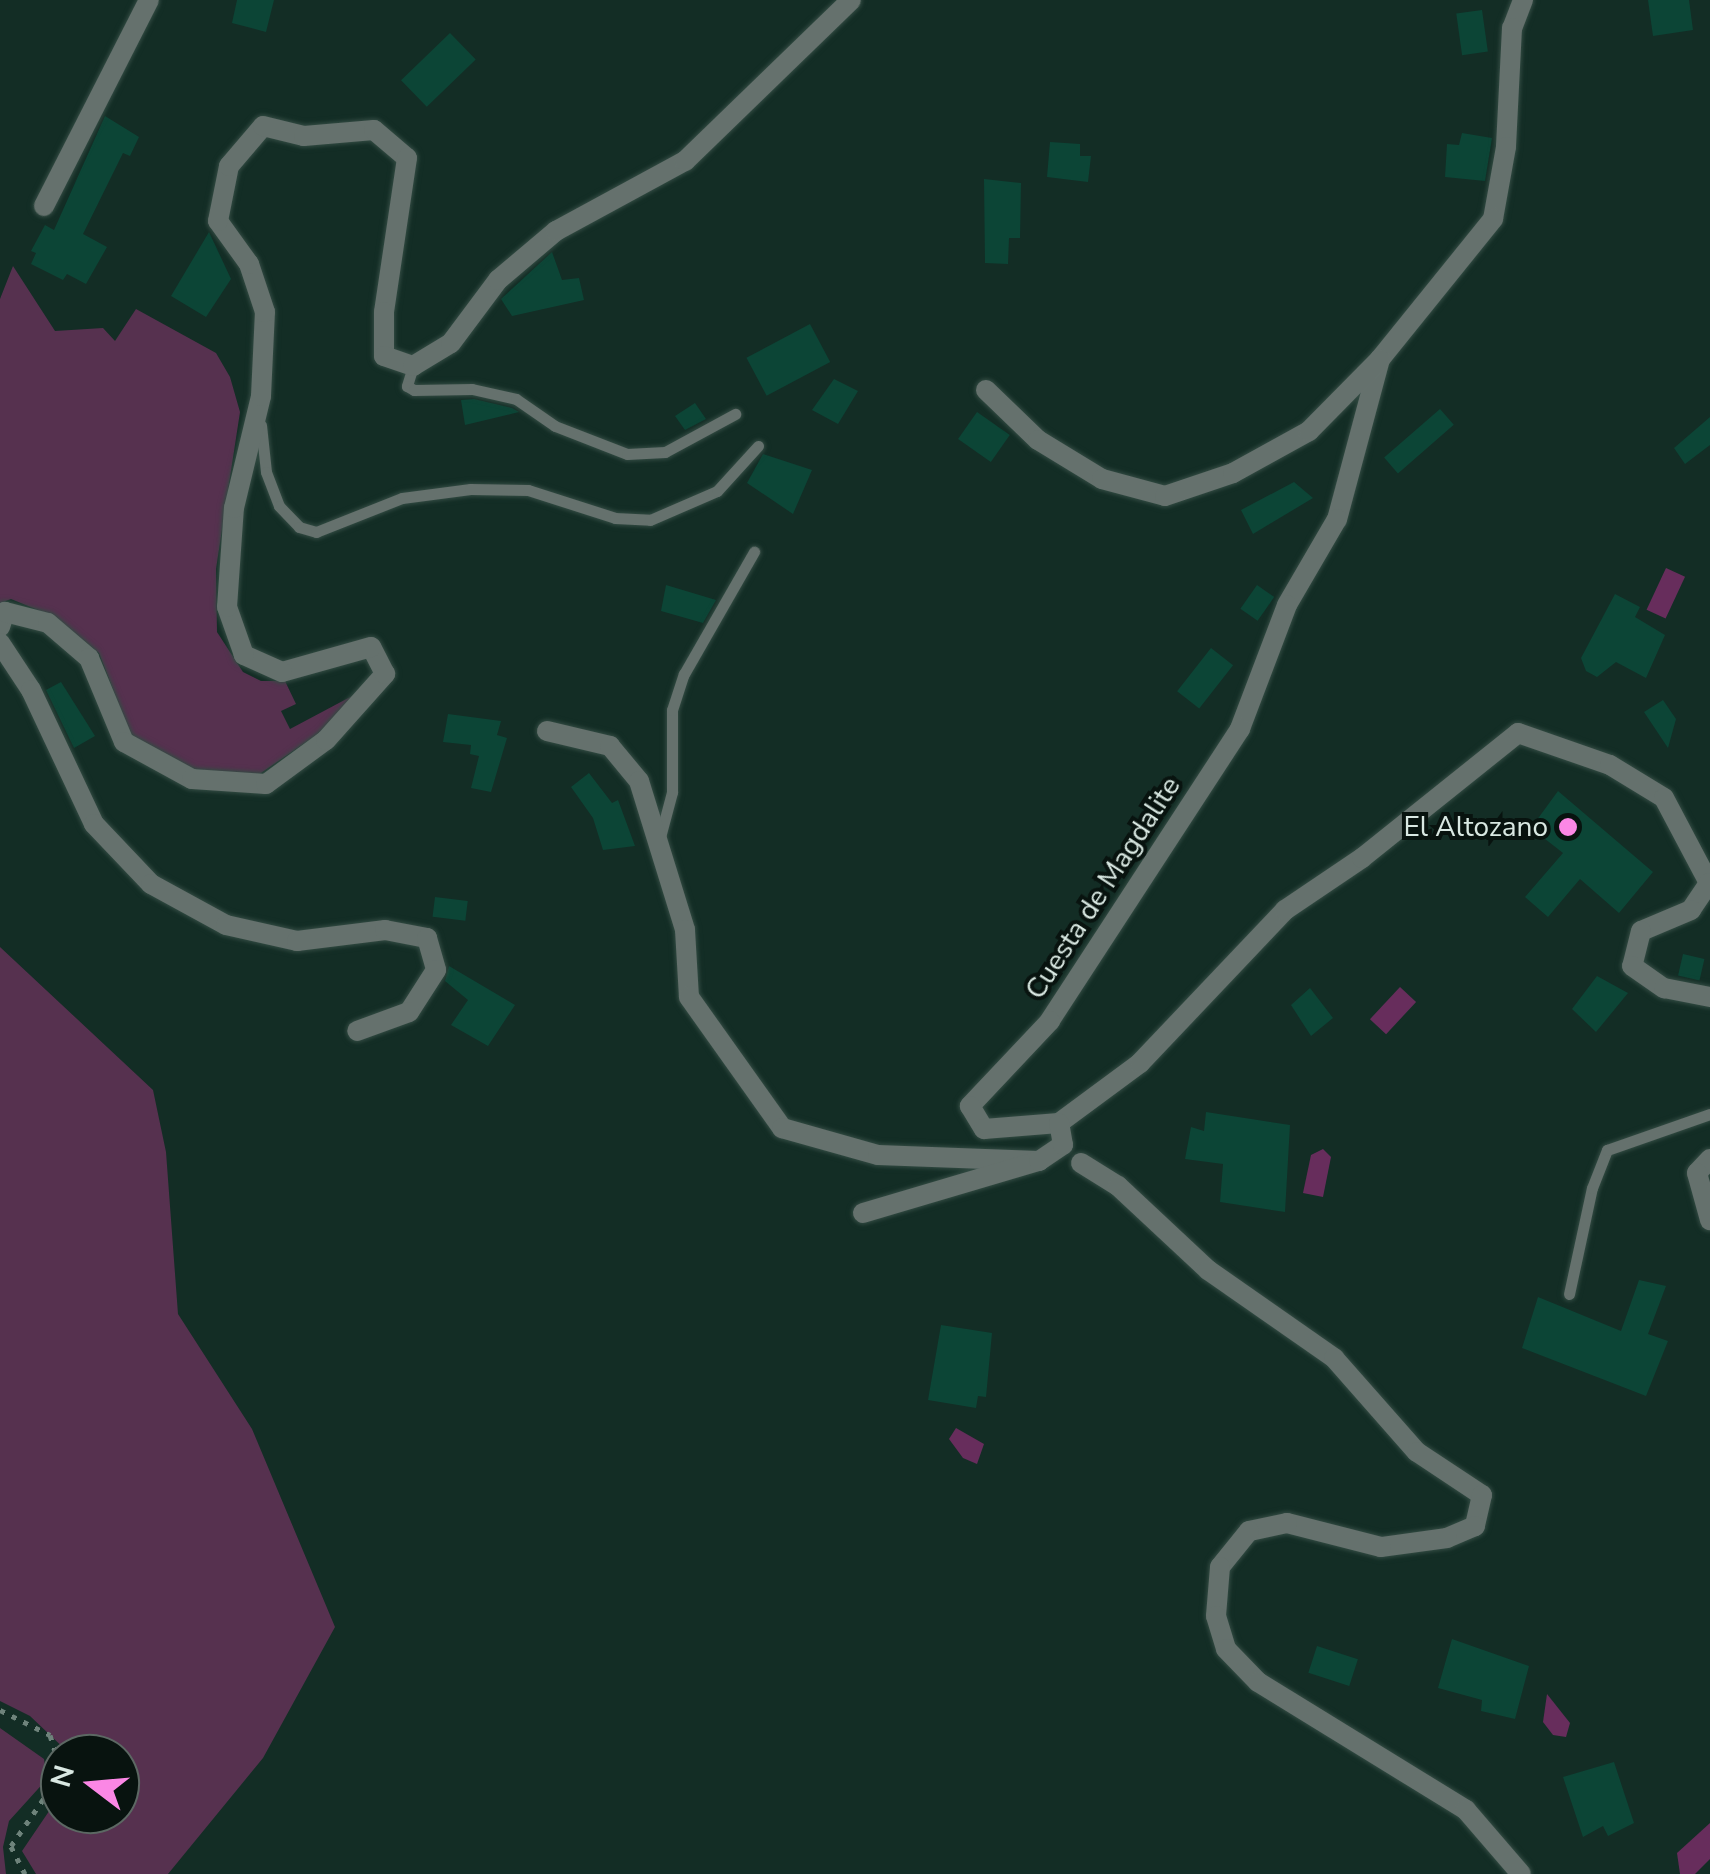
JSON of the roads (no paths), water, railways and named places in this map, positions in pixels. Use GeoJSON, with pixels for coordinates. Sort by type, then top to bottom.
{"type":"FeatureCollection","features":[{"type":"Feature","properties":{"kind":"street"},"geometry":{"type":"LineString","coordinates":[[44,206],[149,0]]}},
{"type":"Feature","properties":{"kind":"street"},"geometry":{"type":"LineString","coordinates":[[0,628],[6,612],[48,623],[88,658],[124,742],[192,779],[266,784],[326,740],[385,674],[370,647],[282,672],[244,655],[226,607],[234,508],[261,396],[265,312],[249,264],[218,220],[229,166],[263,126],[304,136],[374,130],[407,158],[384,312],[384,356],[413,366],[451,344],[498,280],[556,230],[684,161],[851,0]]}},
{"type":"Feature","properties":{"kind":"street","name":"Cuesta de Magdalite"},"geometry":{"type":"LineString","coordinates":[[1059,1122],[984,1129],[970,1106],[1050,1021],[1240,729],[1286,605],[1337,518],[1380,359],[1493,219],[1506,147],[1512,28],[1523,0]]}},
{"type":"Feature","properties":{"kind":"street"},"geometry":{"type":"LineString","coordinates":[[986,390],[1038,440],[1102,480],[1165,496],[1232,473],[1308,431],[1380,359]]}},
{"type":"Feature","properties":{"kind":"street"},"geometry":{"type":"LineString","coordinates":[[0,644],[31,690],[94,824],[151,884],[226,925],[298,941],[385,930],[427,938],[436,970],[409,1012],[356,1031]]}},
{"type":"Feature","properties":{"kind":"street"},"geometry":{"type":"LineString","coordinates":[[547,731],[610,746],[640,781],[657,850],[686,930],[690,997],[782,1128],[878,1156],[1040,1161]]}},
{"type":"Feature","properties":{"kind":"street"},"geometry":{"type":"LineString","coordinates":[[864,1213],[1040,1161],[1063,1146],[1059,1122],[1140,1063],[1285,910],[1518,733],[1610,765],[1664,798],[1708,884],[1691,910],[1641,931],[1632,966],[1664,988],[1710,997]]}},
{"type":"Feature","properties":{"kind":"street"},"geometry":{"type":"LineString","coordinates":[[1081,1163],[1118,1186],[1208,1270],[1334,1358],[1418,1452],[1482,1495],[1475,1526],[1447,1538],[1381,1547],[1287,1524],[1248,1531],[1220,1567],[1216,1616],[1226,1648],[1258,1682],[1466,1810],[1521,1874]]}},
{"type":"Feature","properties":{"kind":"street"},"geometry":{"type":"LineString","coordinates":[[1706,1169],[1710,1220]]}},
{"type":"Feature","properties":{"kind":"lane"},"geometry":{"type":"LineString","coordinates":[[413,366],[407,386],[414,390],[472,389],[516,399],[555,426],[626,454],[665,452],[735,414]]}},
{"type":"Feature","properties":{"kind":"lane"},"geometry":{"type":"LineString","coordinates":[[261,396],[266,472],[279,506],[299,527],[316,532],[402,498],[470,489],[528,490],[615,518],[650,520],[716,492],[758,446]]}},
{"type":"Feature","properties":{"kind":"lane"},"geometry":{"type":"LineString","coordinates":[[657,850],[672,792],[672,710],[684,674],[754,552]]}},
{"type":"Feature","properties":{"kind":"lane"},"geometry":{"type":"LineString","coordinates":[[1570,1294],[1592,1188],[1608,1150],[1710,1114]]}},
{"type":"Feature","properties":{"kind":"lane"},"geometry":{"type":"LineString","coordinates":[[1063,1146],[1081,1163]]}},
{"type":"Feature","properties":{"kind":"place","name":"El Altozano"},"geometry":{"type":"Point","coordinates":[1568,827]}}]}
